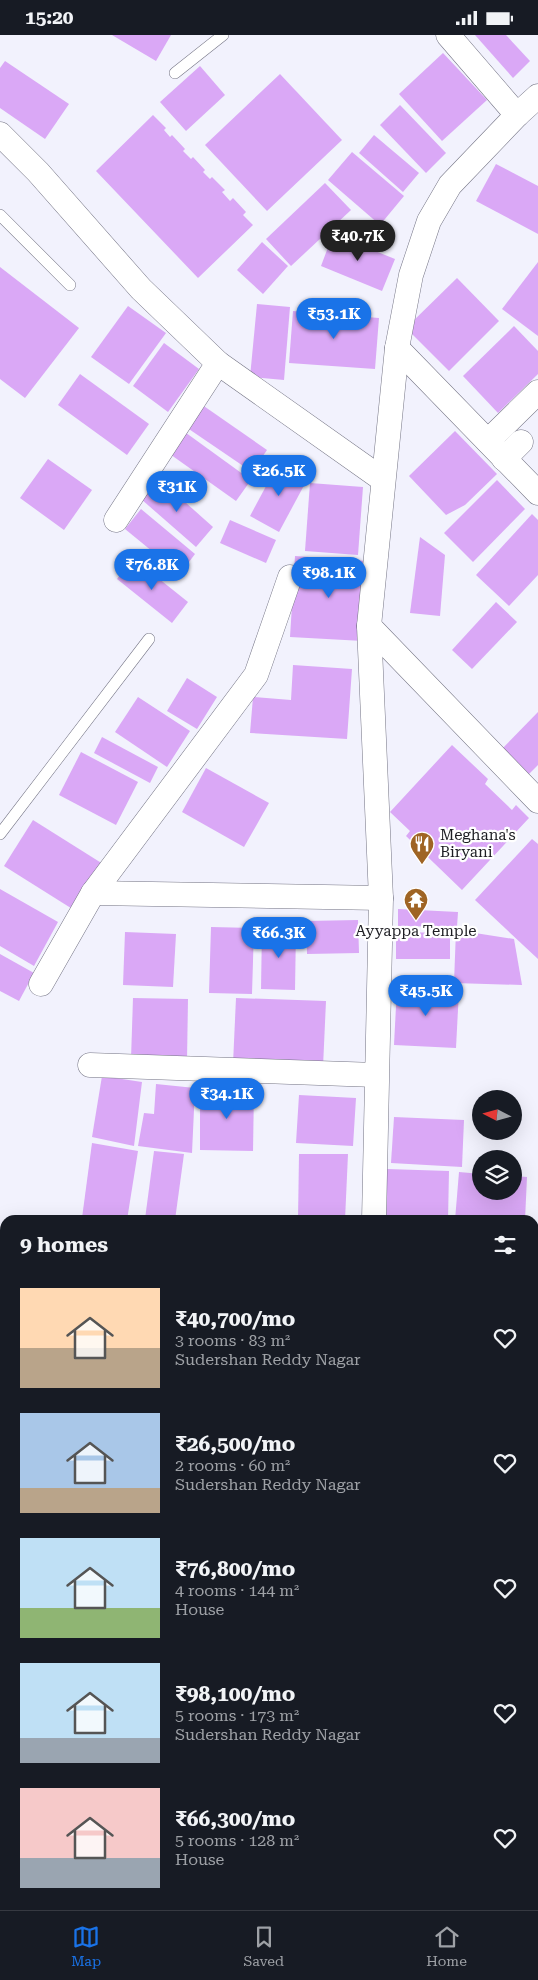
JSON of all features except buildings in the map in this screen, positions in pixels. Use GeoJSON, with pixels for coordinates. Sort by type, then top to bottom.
{"type":"FeatureCollection","features":[{"type":"Feature","properties":{"kind":"street"},"geometry":{"type":"LineString","coordinates":[[448,35],[517,115]]}},
{"type":"Feature","properties":{"kind":"street"},"geometry":{"type":"LineString","coordinates":[[374,1215],[381,898],[369,627],[382,479],[397,348],[411,275],[429,221],[450,185],[517,115],[538,96]]}},
{"type":"Feature","properties":{"kind":"street"},"geometry":{"type":"LineString","coordinates":[[0,134],[38,172],[141,289],[218,363],[382,479]]}},
{"type":"Feature","properties":{"kind":"street"},"geometry":{"type":"LineString","coordinates":[[397,348],[488,441],[522,457],[538,493]]}},
{"type":"Feature","properties":{"kind":"street"},"geometry":{"type":"LineString","coordinates":[[116,520],[218,363]]}},
{"type":"Feature","properties":{"kind":"street"},"geometry":{"type":"LineString","coordinates":[[488,441],[538,392]]}},
{"type":"Feature","properties":{"kind":"street"},"geometry":{"type":"LineString","coordinates":[[42,984],[93,893],[256,675],[290,577]]}},
{"type":"Feature","properties":{"kind":"street"},"geometry":{"type":"LineString","coordinates":[[369,627],[538,801]]}},
{"type":"Feature","properties":{"kind":"street"},"geometry":{"type":"LineString","coordinates":[[93,893],[381,898]]}},
{"type":"Feature","properties":{"kind":"street"},"geometry":{"type":"LineString","coordinates":[[90,1065],[376,1075]]}},
{"type":"Feature","properties":{"kind":"lane"},"geometry":{"type":"LineString","coordinates":[[175,73],[223,35]]}},
{"type":"Feature","properties":{"kind":"lane"},"geometry":{"type":"LineString","coordinates":[[0,215],[70,285]]}},
{"type":"Feature","properties":{"kind":"lane"},"geometry":{"type":"LineString","coordinates":[[0,833],[149,639]]}},
{"type":"Feature","properties":{"kind":"place","name":"Meghana's Biryani"},"geometry":{"type":"Point","coordinates":[422,865]}},
{"type":"Feature","properties":{"kind":"place","name":"Ayyappa Temple"},"geometry":{"type":"Point","coordinates":[416,921]}}]}
